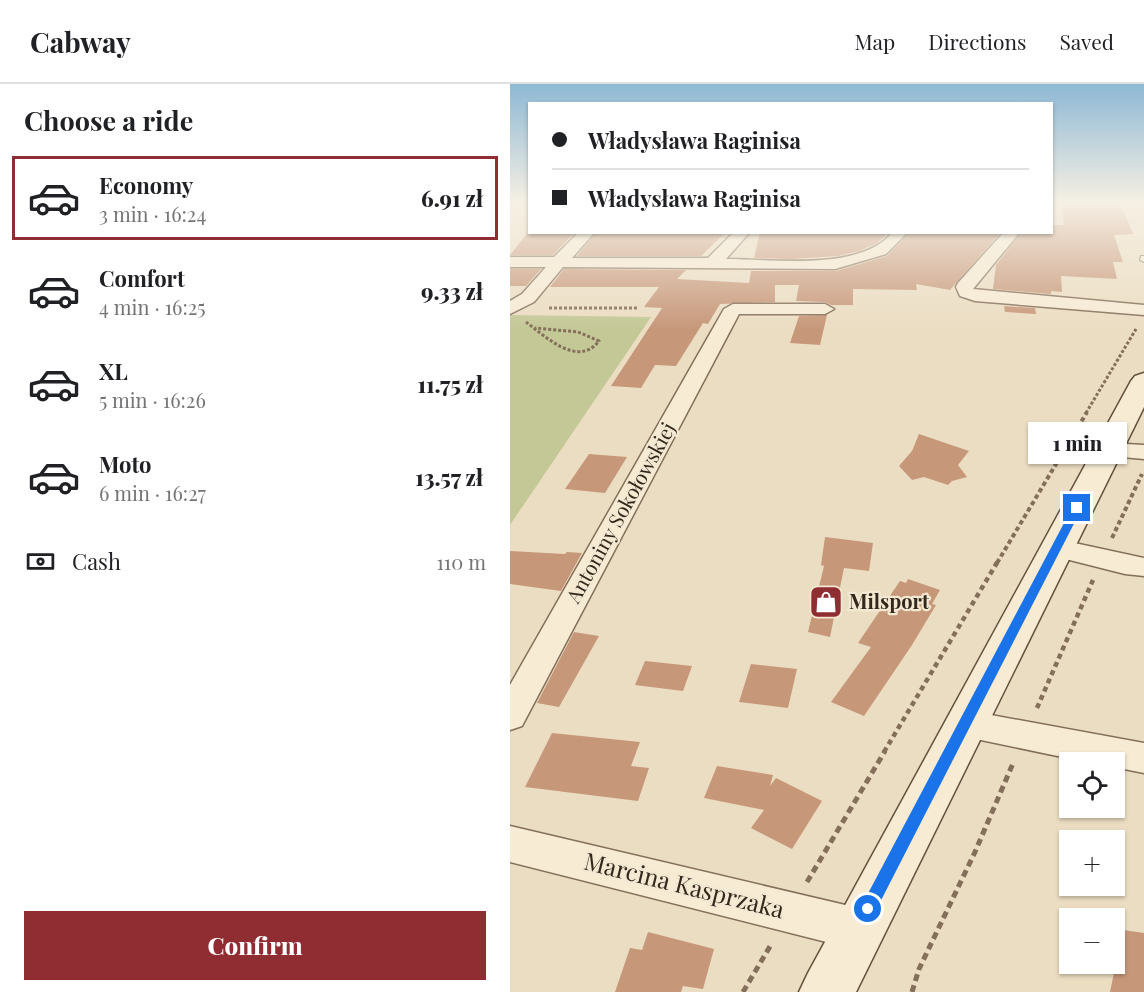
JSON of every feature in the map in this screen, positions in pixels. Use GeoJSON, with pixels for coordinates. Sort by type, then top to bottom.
{"type":"FeatureCollection","features":[{"type":"Feature","properties":{"kind":"street"},"geometry":{"type":"LineString","coordinates":[[516,314],[534,303],[558,263],[575,245]]}},
{"type":"Feature","properties":{"kind":"street"},"geometry":{"type":"LineString","coordinates":[[712,264],[730,245]]}},
{"type":"Feature","properties":{"kind":"street"},"geometry":{"type":"LineString","coordinates":[[510,262],[836,264],[871,257],[891,245]]}},
{"type":"Feature","properties":{"kind":"street"},"geometry":{"type":"LineString","coordinates":[[1001,245],[964,287],[966,292],[975,296],[1141,317]]}},
{"type":"Feature","properties":{"kind":"street","name":"Antoniny Sokołowskiej"},"geometry":{"type":"LineString","coordinates":[[510,716],[733,309],[825,309]]}},
{"type":"Feature","properties":{"kind":"street"},"geometry":{"type":"LineString","coordinates":[[827,992],[1056,548],[1126,451],[1144,381]]}},
{"type":"Feature","properties":{"kind":"street"},"geometry":{"type":"LineString","coordinates":[[1056,548],[1125,565],[1144,567]]}},
{"type":"Feature","properties":{"kind":"street"},"geometry":{"type":"LineString","coordinates":[[964,724],[1144,758]]}},
{"type":"Feature","properties":{"kind":"street","name":"Marcina Kasprzaka"},"geometry":{"type":"LineString","coordinates":[[510,844],[858,929]]}},
{"type":"Feature","properties":{"kind":"path"},"geometry":{"type":"LineString","coordinates":[[534,303],[639,308]]}},
{"type":"Feature","properties":{"kind":"path"},"geometry":{"type":"LineString","coordinates":[[516,314],[535,328],[566,350],[589,350],[597,346],[599,341],[583,333],[535,328]]}},
{"type":"Feature","properties":{"kind":"path"},"geometry":{"type":"LineString","coordinates":[[743,992],[1141,317]]}},
{"type":"Feature","properties":{"kind":"green space"},"geometry":{"type":"Polygon","coordinates":[[[510,315],[651,317],[510,525],[510,315]]]}},
{"type":"Feature","properties":{"kind":"building"},"geometry":{"type":"Polygon","coordinates":[[[518,245],[562,245],[553,255],[510,255],[518,245]]]}},
{"type":"Feature","properties":{"kind":"building"},"geometry":{"type":"Polygon","coordinates":[[[586,245],[712,245],[701,256],[577,256],[586,245]]]}},
{"type":"Feature","properties":{"kind":"building"},"geometry":{"type":"Polygon","coordinates":[[[757,245],[872,245],[838,256],[791,259],[754,258],[757,245]]]}},
{"type":"Feature","properties":{"kind":"building"},"geometry":{"type":"Polygon","coordinates":[[[897,245],[989,245],[950,290],[916,284],[917,290],[853,289],[853,305],[831,305],[825,302],[796,301],[799,285],[775,285],[775,302],[720,304],[708,324],[703,323],[676,366],[655,365],[641,388],[611,386],[662,308],[644,307],[659,287],[550,287],[564,269],[686,270],[677,279],[749,283],[751,271],[836,271],[887,256],[897,245]]]}},
{"type":"Feature","properties":{"kind":"building"},"geometry":{"type":"Polygon","coordinates":[[[1011,245],[1117,245],[1123,262],[1113,262],[1117,279],[1061,276],[1062,292],[1051,291],[1051,294],[993,289],[996,265],[1011,245]]]}},
{"type":"Feature","properties":{"kind":"building"},"geometry":{"type":"Polygon","coordinates":[[[510,269],[541,269],[526,286],[510,286],[510,269]]]}},
{"type":"Feature","properties":{"kind":"building"},"geometry":{"type":"Polygon","coordinates":[[[1004,306],[1035,308],[1036,314],[1005,312],[1004,306]]]}},
{"type":"Feature","properties":{"kind":"building"},"geometry":{"type":"Polygon","coordinates":[[[827,315],[820,345],[790,343],[799,316],[827,315]]]}},
{"type":"Feature","properties":{"kind":"building"},"geometry":{"type":"Polygon","coordinates":[[[919,434],[969,451],[958,465],[967,477],[952,481],[948,485],[924,477],[912,480],[899,466],[912,451],[919,434]]]}},
{"type":"Feature","properties":{"kind":"building"},"geometry":{"type":"Polygon","coordinates":[[[589,454],[627,457],[605,493],[565,489],[589,454]]]}},
{"type":"Feature","properties":{"kind":"building","name":"Milsport"},"geometry":{"type":"Polygon","coordinates":[[[825,537],[873,543],[869,571],[844,568],[830,637],[808,632],[824,566],[821,565],[825,537]]]}},
{"type":"Feature","properties":{"kind":"building"},"geometry":{"type":"Polygon","coordinates":[[[510,551],[582,553],[561,591],[510,584],[510,551]]]}},
{"type":"Feature","properties":{"kind":"building"},"geometry":{"type":"Polygon","coordinates":[[[908,579],[940,590],[932,604],[936,605],[912,645],[864,716],[831,702],[871,647],[858,643],[900,581],[906,583],[908,579]]]}},
{"type":"Feature","properties":{"kind":"building"},"geometry":{"type":"Polygon","coordinates":[[[574,632],[599,636],[559,707],[537,703],[574,632]]]}},
{"type":"Feature","properties":{"kind":"building"},"geometry":{"type":"Polygon","coordinates":[[[645,661],[692,666],[683,691],[635,685],[645,661]]]}},
{"type":"Feature","properties":{"kind":"building"},"geometry":{"type":"Polygon","coordinates":[[[751,664],[797,669],[788,708],[739,702],[751,664]]]}},
{"type":"Feature","properties":{"kind":"building"},"geometry":{"type":"Polygon","coordinates":[[[552,733],[640,742],[631,766],[649,768],[638,801],[525,787],[552,733]]]}},
{"type":"Feature","properties":{"kind":"building"},"geometry":{"type":"Polygon","coordinates":[[[717,766],[773,775],[770,786],[776,778],[822,801],[792,849],[751,828],[764,810],[704,798],[717,766]]]}},
{"type":"Feature","properties":{"kind":"building"},"geometry":{"type":"Polygon","coordinates":[[[1125,930],[1144,933],[1144,992],[1110,992],[1114,974],[1125,974],[1125,930]]]}},
{"type":"Feature","properties":{"kind":"building"},"geometry":{"type":"Polygon","coordinates":[[[648,932],[714,949],[703,989],[683,986],[681,992],[615,992],[630,948],[642,950],[648,932]]]}},
{"type":"Feature","properties":{"kind":"place","name":"Milsport"},"geometry":{"type":"Point","coordinates":[826,602]}},
{"type":"Feature","properties":{"kind":"route"},"geometry":{"type":"LineString","coordinates":[[868,909],[1077,508]]}}]}
